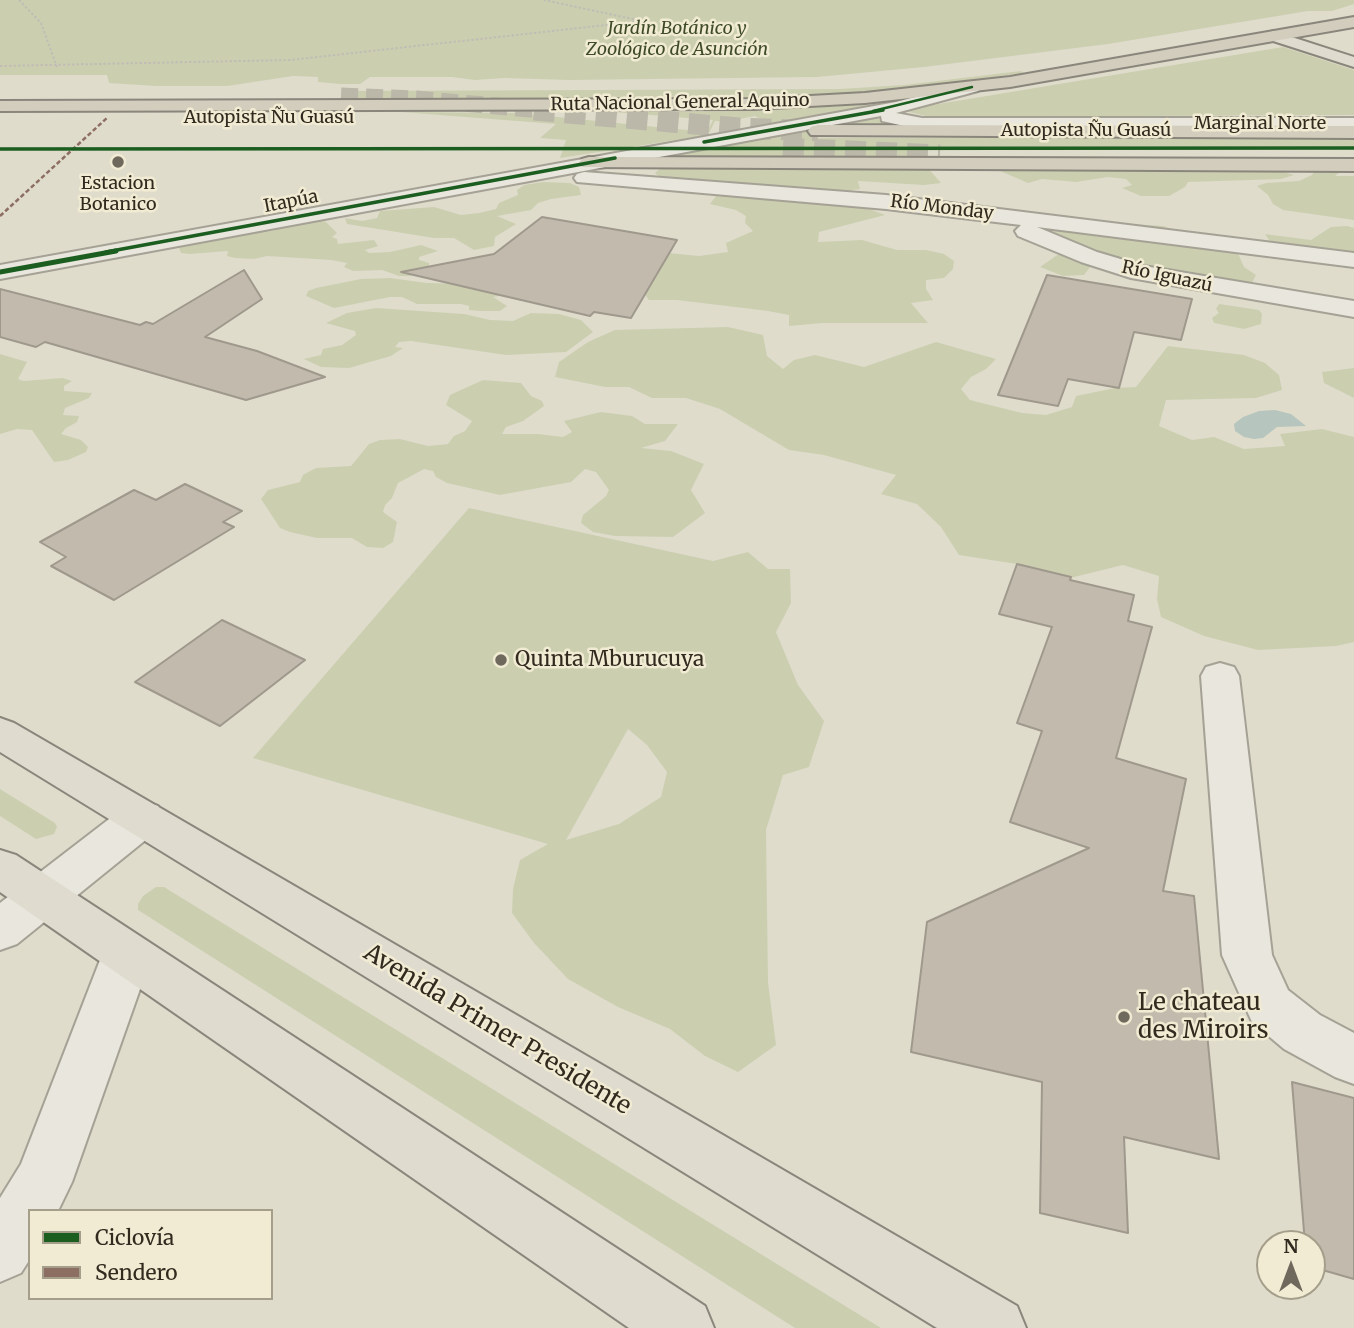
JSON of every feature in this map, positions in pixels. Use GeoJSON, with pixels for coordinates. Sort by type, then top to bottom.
{"type":"FeatureCollection","features":[{"type":"Feature","properties":{"kind":"highway"},"geometry":{"type":"LineString","coordinates":[[881,78],[1047,61],[1354,11]]}},
{"type":"Feature","properties":{"kind":"highway","name":"Ruta Nacional General Aquino"},"geometry":{"type":"LineString","coordinates":[[0,106],[755,104],[865,98],[972,87],[1354,22]]}},
{"type":"Feature","properties":{"kind":"highway","name":"Autopista Ñu Guasú"},"geometry":{"type":"LineString","coordinates":[[0,96],[341,96]]}},
{"type":"Feature","properties":{"kind":"highway","name":"Autopista Ñu Guasú"},"geometry":{"type":"LineString","coordinates":[[0,116],[323,117],[450,123]]}},
{"type":"Feature","properties":{"kind":"highway","name":"Autopista Ñu Guasú"},"geometry":{"type":"LineString","coordinates":[[818,131],[1354,132]]}},
{"type":"Feature","properties":{"kind":"highway","name":"Autopista Ñu Guasú"},"geometry":{"type":"LineString","coordinates":[[940,155],[1354,156]]}},
{"type":"Feature","properties":{"kind":"highway"},"geometry":{"type":"LineString","coordinates":[[589,163],[1354,165]]}},
{"type":"Feature","properties":{"kind":"main road"},"geometry":{"type":"LineString","coordinates":[[1273,36],[1354,62]]}},
{"type":"Feature","properties":{"kind":"main road","name":"Avenida Primer Presidente"},"geometry":{"type":"LineString","coordinates":[[0,733],[995,1328]]}},
{"type":"Feature","properties":{"kind":"main road"},"geometry":{"type":"LineString","coordinates":[[21,883],[683,1328]]}},
{"type":"Feature","properties":{"kind":"street","name":"Itapúa"},"geometry":{"type":"LineString","coordinates":[[0,272],[436,197],[528,174],[897,107],[972,87]]}},
{"type":"Feature","properties":{"kind":"street","name":"Marginal Norte"},"geometry":{"type":"LineString","coordinates":[[897,107],[888,111],[889,117],[922,124],[1354,124]]}},
{"type":"Feature","properties":{"kind":"street","name":"Río Monday"},"geometry":{"type":"LineString","coordinates":[[528,174],[886,202],[1354,260]]}},
{"type":"Feature","properties":{"kind":"street","name":"Río Iguazú"},"geometry":{"type":"LineString","coordinates":[[990,214],[1089,257],[1140,273],[1354,309]]}},
{"type":"Feature","properties":{"kind":"street"},"geometry":{"type":"LineString","coordinates":[[1220,676],[1247,955],[1270,1006],[1302,1032],[1354,1060]]}},
{"type":"Feature","properties":{"kind":"street"},"geometry":{"type":"LineString","coordinates":[[0,930],[21,883],[142,818]]}},
{"type":"Feature","properties":{"kind":"street"},"geometry":{"type":"LineString","coordinates":[[0,1252],[43,1182],[127,955]]}},
{"type":"Feature","properties":{"kind":"path"},"geometry":{"type":"LineString","coordinates":[[19,0],[41,23],[57,66]]}},
{"type":"Feature","properties":{"kind":"path"},"geometry":{"type":"LineString","coordinates":[[0,66],[290,60],[642,21],[544,0]]}},
{"type":"Feature","properties":{"kind":"green space","name":"Jardín Botánico y Zoológico de Asunción"},"geometry":{"type":"Polygon","coordinates":[[[0,0],[1354,0],[1354,4],[1332,11],[1308,11],[1108,44],[924,67],[817,77],[475,80],[452,77],[370,77],[360,84],[341,84],[318,82],[318,77],[293,76],[227,86],[156,86],[109,83],[107,75],[0,75],[0,0]]]}},
{"type":"Feature","properties":{"kind":"green space"},"geometry":{"type":"Polygon","coordinates":[[[1283,47],[1354,70],[1354,115],[930,117],[909,112],[914,108],[1283,47]]]}},
{"type":"Feature","properties":{"kind":"green space"},"geometry":{"type":"Polygon","coordinates":[[[1021,71],[1024,73],[889,91],[777,98],[339,101],[348,91],[839,89],[904,85],[1021,71]]]}},
{"type":"Feature","properties":{"kind":"green space"},"geometry":{"type":"Polygon","coordinates":[[[878,104],[768,124],[755,116],[734,122],[715,121],[708,135],[560,158],[566,140],[540,138],[556,124],[401,112],[517,113],[707,132],[713,120],[613,112],[750,111],[878,104]]]}},
{"type":"Feature","properties":{"kind":"green space"},"geometry":{"type":"Polygon","coordinates":[[[872,114],[884,123],[900,126],[814,125],[817,138],[1354,138],[1354,149],[925,149],[930,161],[640,157],[872,114]]]}},
{"type":"Feature","properties":{"kind":"green space"},"geometry":{"type":"Polygon","coordinates":[[[861,163],[927,167],[941,183],[924,185],[858,181],[860,189],[844,191],[841,198],[885,215],[819,232],[818,242],[862,240],[897,250],[926,250],[944,254],[954,261],[953,269],[944,278],[926,280],[926,289],[933,300],[911,303],[928,323],[822,323],[789,326],[789,315],[768,311],[677,300],[649,300],[628,272],[658,252],[699,256],[728,252],[726,243],[753,231],[745,223],[746,216],[736,210],[710,204],[716,196],[662,179],[655,173],[662,167],[786,164],[805,169],[861,163]]]}},
{"type":"Feature","properties":{"kind":"green space"},"geometry":{"type":"Polygon","coordinates":[[[1318,166],[1342,170],[1335,176],[1354,176],[1354,220],[1283,210],[1273,204],[1268,195],[1257,186],[1299,181],[1312,175],[1318,166]]]}},
{"type":"Feature","properties":{"kind":"green space"},"geometry":{"type":"Polygon","coordinates":[[[991,167],[1269,168],[1294,175],[1281,179],[1188,182],[1185,187],[1169,196],[1141,196],[1122,188],[1132,185],[1126,179],[1108,177],[1076,182],[1042,179],[1028,183],[991,167]]]}},
{"type":"Feature","properties":{"kind":"green space"},"geometry":{"type":"Polygon","coordinates":[[[543,182],[570,183],[579,187],[581,195],[551,199],[538,203],[531,210],[497,216],[516,224],[495,237],[494,246],[474,250],[454,238],[434,238],[347,224],[345,218],[362,221],[377,218],[380,211],[434,207],[461,215],[479,213],[496,209],[499,203],[518,195],[517,190],[524,185],[543,182]]]}},
{"type":"Feature","properties":{"kind":"green space"},"geometry":{"type":"Polygon","coordinates":[[[318,220],[326,222],[337,233],[332,237],[337,239],[338,244],[374,240],[378,246],[365,250],[369,253],[390,252],[421,245],[438,251],[419,257],[419,260],[429,263],[429,268],[410,276],[399,276],[382,270],[353,271],[344,267],[347,263],[331,260],[267,256],[254,259],[235,258],[227,256],[228,251],[190,254],[181,253],[179,248],[223,235],[272,231],[295,223],[318,220]]]}},
{"type":"Feature","properties":{"kind":"green space"},"geometry":{"type":"Polygon","coordinates":[[[1100,222],[1163,226],[1179,232],[1199,232],[1236,249],[1244,267],[1256,275],[1252,283],[1233,286],[1195,279],[1185,271],[1093,263],[1084,275],[1063,276],[1040,267],[1070,246],[1050,231],[1100,222]]]}},
{"type":"Feature","properties":{"kind":"green space"},"geometry":{"type":"Polygon","coordinates":[[[1331,227],[1354,228],[1354,256],[1271,243],[1265,234],[1311,240],[1331,227]]]}},
{"type":"Feature","properties":{"kind":"green space"},"geometry":{"type":"Polygon","coordinates":[[[390,278],[528,291],[493,297],[507,306],[500,311],[469,310],[469,306],[461,304],[417,304],[402,297],[334,308],[306,296],[308,291],[316,288],[361,279],[390,278]]]}},
{"type":"Feature","properties":{"kind":"green space"},"geometry":{"type":"Polygon","coordinates":[[[1219,304],[1259,310],[1262,314],[1261,324],[1244,329],[1214,323],[1212,318],[1219,313],[1216,309],[1219,304]]]}},
{"type":"Feature","properties":{"kind":"green space"},"geometry":{"type":"Polygon","coordinates":[[[376,308],[464,314],[490,320],[513,321],[531,313],[559,314],[581,320],[593,332],[566,352],[506,355],[411,341],[399,342],[395,347],[403,348],[391,356],[349,368],[321,367],[304,359],[321,355],[323,349],[342,345],[356,335],[355,331],[326,323],[347,313],[376,308]]]}},
{"type":"Feature","properties":{"kind":"green space"},"geometry":{"type":"Polygon","coordinates":[[[728,327],[763,335],[767,356],[783,369],[794,360],[815,355],[864,367],[936,342],[996,359],[986,369],[971,377],[961,389],[970,400],[1022,413],[1046,415],[1072,407],[1076,396],[1115,388],[1136,387],[1168,346],[1244,355],[1265,363],[1279,375],[1282,390],[1256,398],[1166,400],[1159,426],[1192,440],[1214,437],[1244,449],[1285,446],[1280,434],[1322,429],[1354,437],[1354,642],[1336,646],[1258,650],[1204,636],[1161,617],[1157,599],[1159,576],[1123,565],[1070,578],[1017,564],[959,555],[941,527],[917,504],[881,494],[896,475],[824,455],[789,450],[720,409],[686,398],[652,398],[629,387],[605,387],[555,377],[559,362],[588,342],[615,330],[728,327]]]}},
{"type":"Feature","properties":{"kind":"green space"},"geometry":{"type":"Polygon","coordinates":[[[0,354],[27,362],[18,379],[23,381],[63,378],[72,381],[64,386],[64,391],[92,393],[89,398],[65,408],[63,415],[79,416],[77,422],[61,434],[81,440],[88,447],[86,452],[68,460],[54,462],[32,430],[17,429],[0,434],[0,354]]]}},
{"type":"Feature","properties":{"kind":"green space"},"geometry":{"type":"Polygon","coordinates":[[[1354,368],[1354,398],[1324,383],[1322,372],[1354,368]]]}},
{"type":"Feature","properties":{"kind":"green space"},"geometry":{"type":"Polygon","coordinates":[[[483,380],[521,383],[531,396],[542,401],[544,406],[523,421],[506,427],[502,434],[563,437],[572,432],[564,421],[601,412],[632,416],[645,424],[678,424],[665,441],[641,448],[671,451],[704,464],[691,490],[705,513],[673,537],[615,536],[593,532],[581,523],[583,515],[606,496],[609,490],[596,472],[585,469],[571,482],[500,495],[447,483],[436,477],[433,471],[424,469],[398,483],[392,498],[385,505],[383,512],[397,522],[393,542],[383,548],[367,547],[352,538],[317,538],[280,528],[261,499],[268,490],[300,482],[303,475],[316,468],[351,466],[369,444],[380,440],[400,439],[428,446],[448,444],[454,436],[465,431],[472,421],[446,405],[450,395],[483,380]]]}},
{"type":"Feature","properties":{"kind":"green space"},"geometry":{"type":"Polygon","coordinates":[[[469,508],[713,561],[748,552],[768,569],[790,569],[791,603],[776,632],[798,685],[824,721],[809,767],[783,775],[766,830],[768,982],[776,1045],[738,1072],[705,1056],[670,1029],[618,1007],[568,979],[534,943],[512,913],[513,889],[520,860],[548,844],[253,758],[469,508]],[[628,729],[566,840],[619,824],[661,797],[667,772],[647,745],[628,729]]]}},
{"type":"Feature","properties":{"kind":"green space"},"geometry":{"type":"Polygon","coordinates":[[[0,789],[55,823],[57,827],[54,834],[36,839],[0,816],[0,789]]]}},
{"type":"Feature","properties":{"kind":"green space"},"geometry":{"type":"Polygon","coordinates":[[[156,887],[164,887],[881,1328],[795,1328],[138,910],[143,896],[156,887]]]}},
{"type":"Feature","properties":{"kind":"shaded area"},"geometry":{"type":"Polygon","coordinates":[[[1275,410],[1291,414],[1306,426],[1277,427],[1263,438],[1254,439],[1235,431],[1234,424],[1243,417],[1259,411],[1275,410]]]}},
{"type":"Feature","properties":{"kind":"building"},"geometry":{"type":"Polygon","coordinates":[[[542,217],[677,240],[631,318],[594,312],[590,316],[401,272],[494,254],[542,217]]]}},
{"type":"Feature","properties":{"kind":"building"},"geometry":{"type":"Polygon","coordinates":[[[244,270],[262,299],[205,337],[257,351],[325,377],[246,400],[45,342],[36,347],[0,337],[0,289],[140,325],[146,322],[153,324],[244,270]]]}},
{"type":"Feature","properties":{"kind":"building"},"geometry":{"type":"Polygon","coordinates":[[[1047,275],[1192,299],[1181,340],[1134,332],[1119,388],[1068,379],[1058,406],[998,395],[1047,275]]]}},
{"type":"Feature","properties":{"kind":"building"},"geometry":{"type":"Polygon","coordinates":[[[185,484],[242,511],[223,522],[234,527],[114,600],[51,566],[66,557],[40,542],[134,490],[156,500],[185,484]]]}},
{"type":"Feature","properties":{"kind":"building"},"geometry":{"type":"Polygon","coordinates":[[[1017,564],[1134,595],[1128,621],[1152,627],[1116,758],[1186,779],[1163,891],[1194,896],[1219,1159],[1124,1137],[1128,1233],[1040,1213],[1042,1082],[911,1052],[927,922],[1089,848],[1010,822],[1042,731],[1017,723],[1052,627],[999,614],[1017,564]]]}},
{"type":"Feature","properties":{"kind":"building"},"geometry":{"type":"Polygon","coordinates":[[[222,620],[305,660],[220,726],[135,682],[222,620]]]}},
{"type":"Feature","properties":{"kind":"building"},"geometry":{"type":"Polygon","coordinates":[[[1292,1082],[1354,1098],[1354,1279],[1326,1271],[1326,1230],[1304,1230],[1292,1082]]]}},
{"type":"Feature","properties":{"kind":"tunnel"},"geometry":{"type":"LineString","coordinates":[[341,96],[416,99],[553,111]]}},
{"type":"Feature","properties":{"kind":"tunnel"},"geometry":{"type":"LineString","coordinates":[[534,110],[739,128],[818,131]]}},
{"type":"Feature","properties":{"kind":"tunnel"},"geometry":{"type":"LineString","coordinates":[[783,148],[940,155]]}},
{"type":"Feature","properties":{"kind":"marked path"},"geometry":{"type":"LineString","coordinates":[[0,216],[108,117]]}},
{"type":"Feature","properties":{"kind":"cycle path"},"geometry":{"type":"LineString","coordinates":[[704,142],[897,107],[972,87]]}},
{"type":"Feature","properties":{"kind":"cycle path"},"geometry":{"type":"LineString","coordinates":[[0,149],[1354,148]]}},
{"type":"Feature","properties":{"kind":"cycle path"},"geometry":{"type":"LineString","coordinates":[[0,272],[615,158]]}},
{"type":"Feature","properties":{"kind":"place","name":"Estacion Botanico"},"geometry":{"type":"Point","coordinates":[118,162]}},
{"type":"Feature","properties":{"kind":"place","name":"Quinta Mburucuya"},"geometry":{"type":"Point","coordinates":[501,660]}},
{"type":"Feature","properties":{"kind":"place","name":"Le chateau des Miroirs"},"geometry":{"type":"Point","coordinates":[1124,1017]}}]}
